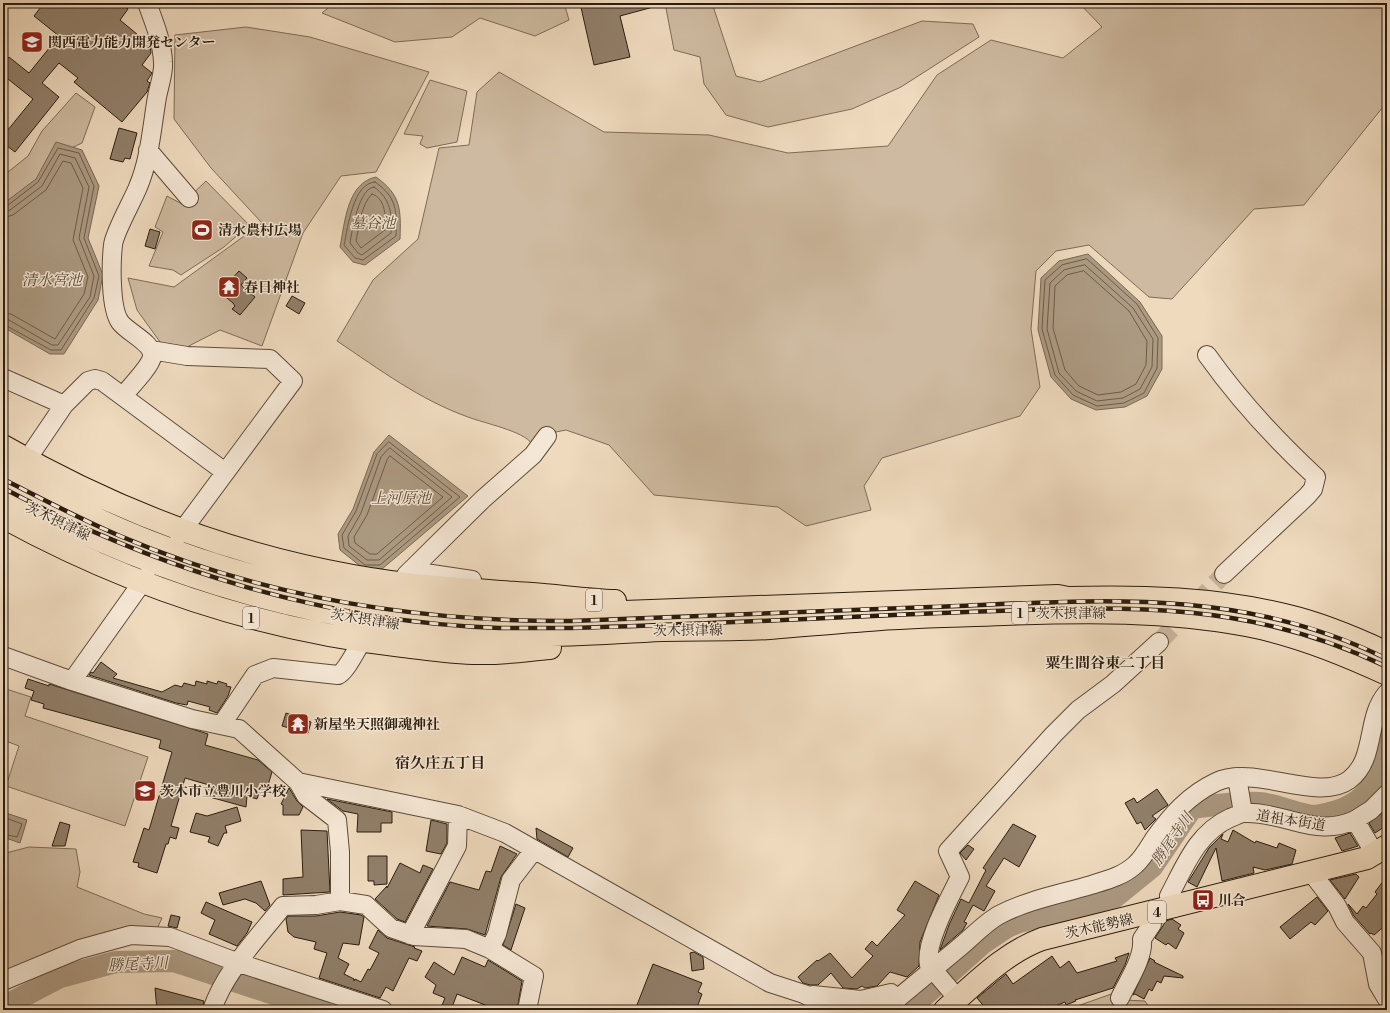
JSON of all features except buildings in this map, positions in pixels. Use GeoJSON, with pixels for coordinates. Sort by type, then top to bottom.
{"type":"FeatureCollection","features":[{"type":"Feature","properties":{"kind":"main road","name":"1"},"geometry":{"type":"LineString","coordinates":[[3,446],[26,462],[181,533],[266,557],[320,570],[415,585],[481,591],[520,601],[760,598],[1068,586],[1182,588]]}},
{"type":"Feature","properties":{"kind":"main road","name":"1"},"geometry":{"type":"LineString","coordinates":[[3,458],[19,469],[49,496]]}},
{"type":"Feature","properties":{"kind":"main road","name":"茨木摂津線"},"geometry":{"type":"LineString","coordinates":[[3,471],[98,520],[148,541],[208,563],[312,591],[401,606],[517,615],[643,613],[1058,596],[1068,598],[1120,597],[1171,600],[1268,612],[1293,617],[1332,630],[1387,653]]}},
{"type":"Feature","properties":{"kind":"main road","name":"茨木摂津線"},"geometry":{"type":"LineString","coordinates":[[3,493],[83,534],[151,576],[191,577],[277,602],[347,617],[419,627],[512,635],[562,636],[663,630],[768,628],[891,619],[1064,612],[1142,613],[1245,625],[1280,633],[1344,655],[1385,685]]}},
{"type":"Feature","properties":{"kind":"main road"},"geometry":{"type":"LineString","coordinates":[[3,505],[109,555],[148,566],[151,576]]}},
{"type":"Feature","properties":{"kind":"main road","name":"1"},"geometry":{"type":"LineString","coordinates":[[3,517],[75,553],[151,576],[226,612],[288,628],[463,653],[513,648],[828,637],[868,631],[1070,623],[1168,626],[1248,638],[1293,650],[1330,661],[1385,685]]}},
{"type":"Feature","properties":{"kind":"main road","name":"1"},"geometry":{"type":"LineString","coordinates":[[251,575],[296,578],[408,595],[484,602],[489,600],[481,591]]}},
{"type":"Feature","properties":{"kind":"main road","name":"1"},"geometry":{"type":"LineString","coordinates":[[191,577],[206,587],[235,600],[337,627],[400,636],[513,648]]}},
{"type":"Feature","properties":{"kind":"main road"},"geometry":{"type":"LineString","coordinates":[[1058,596],[1069,592],[1173,591],[1182,588],[1212,588],[1281,601],[1336,618],[1387,637]]}},
{"type":"Feature","properties":{"kind":"main road","name":"1"},"geometry":{"type":"LineString","coordinates":[[829,624],[903,626],[937,629]]}},
{"type":"Feature","properties":{"kind":"main road","name":"茨木能勢線"},"geometry":{"type":"LineString","coordinates":[[952,1004],[1004,959],[1024,946],[1042,939],[1174,908],[1367,858],[1381,850]]}},
{"type":"Feature","properties":{"kind":"street"},"geometry":{"type":"LineString","coordinates":[[147,3],[159,37],[163,62],[148,150],[139,185],[113,242],[112,286],[118,318],[121,323],[142,340],[151,350],[187,356],[270,359],[293,381],[181,533]]}},
{"type":"Feature","properties":{"kind":"street"},"geometry":{"type":"LineString","coordinates":[[148,150],[189,198]]}},
{"type":"Feature","properties":{"kind":"street"},"geometry":{"type":"LineString","coordinates":[[123,396],[150,362],[151,350]]}},
{"type":"Feature","properties":{"kind":"street"},"geometry":{"type":"LineString","coordinates":[[1207,355],[1228,384],[1283,446],[1316,477],[1313,489],[1307,496],[1224,574]]}},
{"type":"Feature","properties":{"kind":"street"},"geometry":{"type":"LineString","coordinates":[[3,378],[64,405]]}},
{"type":"Feature","properties":{"kind":"street"},"geometry":{"type":"LineString","coordinates":[[26,462],[64,405],[88,381],[95,379],[102,381],[123,396],[225,472]]}},
{"type":"Feature","properties":{"kind":"street"},"geometry":{"type":"LineString","coordinates":[[481,591],[472,580],[410,571],[483,499],[533,455],[547,436]]}},
{"type":"Feature","properties":{"kind":"street"},"geometry":{"type":"LineString","coordinates":[[72,681],[151,576]]}},
{"type":"Feature","properties":{"kind":"street"},"geometry":{"type":"LineString","coordinates":[[222,724],[256,675],[273,668],[338,675],[346,669],[356,648],[363,639]]}},
{"type":"Feature","properties":{"kind":"street"},"geometry":{"type":"LineString","coordinates":[[952,1004],[934,969],[929,965],[928,958],[937,926],[961,874],[948,851],[1054,734],[1078,710],[1113,684],[1159,642]]}},
{"type":"Feature","properties":{"kind":"street"},"geometry":{"type":"LineString","coordinates":[[3,656],[72,681],[192,719],[239,728],[298,782],[306,796],[337,820],[340,852],[340,901]]}},
{"type":"Feature","properties":{"kind":"street"},"geometry":{"type":"LineString","coordinates":[[884,1010],[998,915],[1022,906],[1118,877],[1136,865],[1170,816],[1191,797],[1217,782],[1237,777],[1265,779],[1317,787],[1332,788],[1341,785],[1352,777],[1363,764],[1375,716],[1382,699],[1385,685]]}},
{"type":"Feature","properties":{"kind":"street"},"geometry":{"type":"LineString","coordinates":[[1237,777],[1243,813]]}},
{"type":"Feature","properties":{"kind":"street"},"geometry":{"type":"LineString","coordinates":[[298,782],[458,815],[505,833],[770,982],[804,994],[834,1010]]}},
{"type":"Feature","properties":{"kind":"street","name":"道祖本街道"},"geometry":{"type":"LineString","coordinates":[[1174,908],[1169,896],[1200,840],[1219,823],[1243,813],[1275,816],[1311,826],[1326,828],[1339,826],[1355,820],[1371,810],[1387,795]]}},
{"type":"Feature","properties":{"kind":"street"},"geometry":{"type":"LineString","coordinates":[[410,935],[457,846],[458,815]]}},
{"type":"Feature","properties":{"kind":"street"},"geometry":{"type":"LineString","coordinates":[[1355,820],[1381,850]]}},
{"type":"Feature","properties":{"kind":"street"},"geometry":{"type":"LineString","coordinates":[[490,949],[497,934],[511,880],[534,850]]}},
{"type":"Feature","properties":{"kind":"street"},"geometry":{"type":"LineString","coordinates":[[1312,872],[1337,906],[1345,922],[1372,953],[1378,984],[1387,999]]}},
{"type":"Feature","properties":{"kind":"street"},"geometry":{"type":"LineString","coordinates":[[215,1002],[239,963],[283,906],[316,905],[340,901],[366,905],[391,928],[410,935],[466,939],[490,949],[534,976],[527,1010]]}},
{"type":"Feature","properties":{"kind":"street"},"geometry":{"type":"LineString","coordinates":[[1120,998],[1139,957],[1143,946],[1142,939],[1152,924],[1151,913]]}},
{"type":"Feature","properties":{"kind":"street"},"geometry":{"type":"LineString","coordinates":[[3,981],[80,949],[131,935],[170,937],[239,963],[383,1010]]}},
{"type":"Feature","properties":{"kind":"street"},"geometry":{"type":"LineString","coordinates":[[804,994],[861,1000],[891,993],[898,998]]}},
{"type":"Feature","properties":{"kind":"shaded area"},"geometry":{"type":"Polygon","coordinates":[[[334,3],[564,3],[569,20],[535,36],[480,18],[452,37],[395,42],[322,13],[334,3]]]}},
{"type":"Feature","properties":{"kind":"shaded area"},"geometry":{"type":"Polygon","coordinates":[[[665,3],[712,3],[736,76],[760,82],[922,21],[973,24],[979,37],[901,87],[852,109],[768,127],[726,115],[704,84],[700,57],[674,50],[665,3]]]}},
{"type":"Feature","properties":{"kind":"shaded area"},"geometry":{"type":"Polygon","coordinates":[[[1079,3],[1387,3],[1387,102],[1304,205],[1254,209],[1172,299],[1149,297],[1089,245],[1056,251],[1036,271],[1031,329],[1040,387],[1020,416],[882,458],[864,486],[871,510],[806,526],[778,507],[654,495],[609,445],[566,430],[546,434],[532,444],[528,439],[512,431],[468,417],[433,402],[384,373],[337,341],[373,280],[418,239],[439,148],[469,145],[477,92],[499,72],[604,132],[709,135],[788,153],[888,146],[937,75],[991,40],[1063,58],[1102,27],[1079,3]]]}},
{"type":"Feature","properties":{"kind":"shaded area"},"geometry":{"type":"Polygon","coordinates":[[[246,27],[310,37],[429,72],[376,172],[341,176],[303,233],[262,346],[220,330],[181,350],[160,342],[137,310],[128,278],[174,287],[262,223],[211,168],[174,119],[175,35],[246,27]]]}},
{"type":"Feature","properties":{"kind":"shaded area"},"geometry":{"type":"Polygon","coordinates":[[[430,80],[467,91],[457,142],[427,148],[420,144],[423,136],[404,134],[430,80]]]}},
{"type":"Feature","properties":{"kind":"shaded area"},"geometry":{"type":"Polygon","coordinates":[[[76,93],[95,107],[82,143],[61,153],[3,214],[3,176],[28,156],[42,131],[76,93]]]}},
{"type":"Feature","properties":{"kind":"shaded area","name":"清水農村広場"},"geometry":{"type":"Polygon","coordinates":[[[206,181],[249,225],[224,247],[181,275],[173,270],[149,266],[163,232],[155,227],[167,196],[182,204],[206,181]]]}},
{"type":"Feature","properties":{"kind":"shaded area"},"geometry":{"type":"Polygon","coordinates":[[[3,688],[31,697],[25,716],[148,757],[125,826],[6,786],[19,746],[3,740],[3,688]]]}},
{"type":"Feature","properties":{"kind":"shaded area"},"geometry":{"type":"Polygon","coordinates":[[[29,847],[76,849],[80,872],[77,887],[144,914],[162,918],[156,931],[3,978],[3,852],[6,853],[29,847]]]}},
{"type":"Feature","properties":{"kind":"shaded area"},"geometry":{"type":"Polygon","coordinates":[[[1117,992],[1124,1000],[1145,1001],[1151,1010],[1066,1010],[1117,992]]]}},
{"type":"Feature","properties":{"kind":"water","name":"清水宮池"},"geometry":{"type":"Polygon","coordinates":[[[56,142],[82,150],[99,186],[88,238],[103,275],[98,300],[64,354],[50,354],[3,327],[3,204],[36,179],[56,142]]]}},
{"type":"Feature","properties":{"kind":"water","name":"墓谷池"},"geometry":{"type":"Polygon","coordinates":[[[376,177],[390,190],[398,204],[400,239],[365,265],[353,262],[340,247],[346,215],[353,195],[366,181],[376,177]]]}},
{"type":"Feature","properties":{"kind":"water"},"geometry":{"type":"Polygon","coordinates":[[[1088,254],[1140,302],[1162,336],[1162,369],[1147,396],[1125,407],[1096,410],[1071,399],[1051,377],[1038,330],[1041,278],[1059,261],[1088,254]]]}},
{"type":"Feature","properties":{"kind":"water","name":"上河原池"},"geometry":{"type":"Polygon","coordinates":[[[389,435],[468,496],[382,569],[364,569],[340,550],[338,534],[353,509],[374,452],[389,435]]]}},
{"type":"Feature","properties":{"kind":"water"},"geometry":{"type":"Polygon","coordinates":[[[3,812],[27,820],[20,843],[3,837],[3,812]]]}},
{"type":"Feature","properties":{"kind":"waterway","name":"勝尾寺川"},"geometry":{"type":"LineString","coordinates":[[908,1010],[983,943],[1007,927],[1019,922],[1075,909],[1115,897],[1152,867],[1192,808],[1234,803],[1259,803],[1274,805],[1303,814],[1316,816],[1335,812],[1349,806],[1359,800],[1373,784],[1381,764],[1387,740]]}},
{"type":"Feature","properties":{"kind":"waterway","name":"勝尾寺川"},"geometry":{"type":"LineString","coordinates":[[3,1007],[60,977],[116,962],[174,961],[322,1010]]}},
{"type":"Feature","properties":{"kind":"tunnel"},"geometry":{"type":"LineString","coordinates":[[1159,642],[1224,574]]}},
{"type":"Feature","properties":{"kind":"railway"},"geometry":{"type":"LineString","coordinates":[[3,479],[61,509],[120,536],[174,557],[229,575],[285,590],[341,602],[398,611],[456,617],[571,621],[1049,602],[1107,601],[1164,603],[1220,608],[1276,619],[1331,635],[1387,659]]}},
{"type":"Feature","properties":{"kind":"railway"},"geometry":{"type":"LineString","coordinates":[[3,488],[61,517],[121,543],[181,566],[243,586],[306,602],[370,615],[434,624],[499,628],[571,628],[1056,609],[1167,611],[1222,617],[1276,627],[1331,644],[1387,667]]}},
{"type":"Feature","properties":{"kind":"place","name":"関西電力能力開発センター"},"geometry":{"type":"Point","coordinates":[32,42]}},
{"type":"Feature","properties":{"kind":"place","name":"清水農村広場"},"geometry":{"type":"Point","coordinates":[202,230]}},
{"type":"Feature","properties":{"kind":"place","name":"春日神社"},"geometry":{"type":"Point","coordinates":[229,287]}},
{"type":"Feature","properties":{"kind":"place","name":"新屋坐天照御魂神社"},"geometry":{"type":"Point","coordinates":[298,724]}},
{"type":"Feature","properties":{"kind":"place","name":"茨木市立豊川小学校"},"geometry":{"type":"Point","coordinates":[145,791]}},
{"type":"Feature","properties":{"kind":"place","name":"川合"},"geometry":{"type":"Point","coordinates":[1203,900]}},
{"type":"Feature","properties":{"kind":"district","name":"粟生間谷東二丁目"},"geometry":{"type":"Point","coordinates":[1105,663]}},
{"type":"Feature","properties":{"kind":"district","name":"宿久庄五丁目"},"geometry":{"type":"Point","coordinates":[440,763]}}]}
